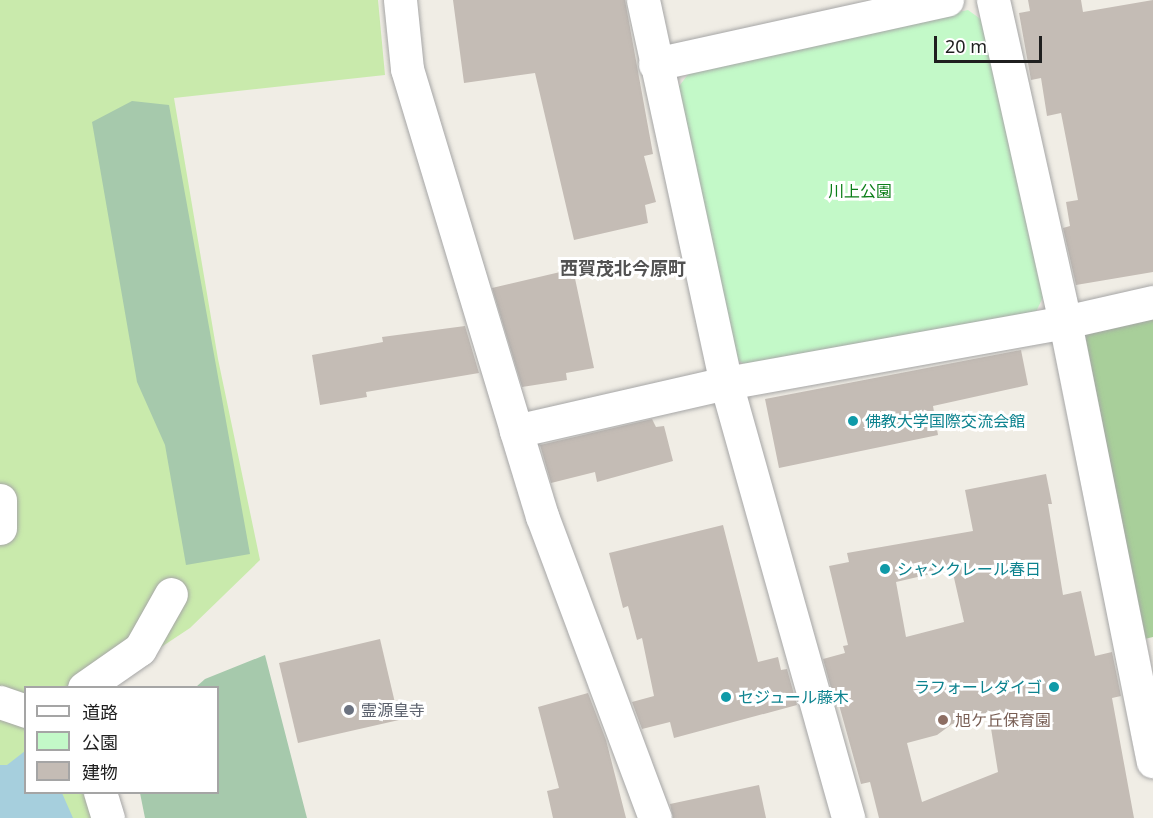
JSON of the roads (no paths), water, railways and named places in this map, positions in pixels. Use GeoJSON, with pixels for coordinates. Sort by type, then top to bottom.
{"type":"FeatureCollection","features":[{"type":"Feature","properties":{"kind":"street"},"geometry":{"type":"LineString","coordinates":[[400,0],[407,69],[542,516],[654,818]]}},
{"type":"Feature","properties":{"kind":"street"},"geometry":{"type":"LineString","coordinates":[[643,0],[655,64],[726,383],[848,818]]}},
{"type":"Feature","properties":{"kind":"street"},"geometry":{"type":"LineString","coordinates":[[655,64],[947,0]]}},
{"type":"Feature","properties":{"kind":"street"},"geometry":{"type":"LineString","coordinates":[[993,0],[1065,322],[1153,761]]}},
{"type":"Feature","properties":{"kind":"street"},"geometry":{"type":"LineString","coordinates":[[516,431],[726,383],[1065,322],[1153,302]]}},
{"type":"Feature","properties":{"kind":"street"},"geometry":{"type":"LineString","coordinates":[[0,500],[0,528]]}},
{"type":"Feature","properties":{"kind":"street"},"geometry":{"type":"LineString","coordinates":[[85,686],[140,649],[171,594]]}},
{"type":"Feature","properties":{"kind":"street"},"geometry":{"type":"LineString","coordinates":[[0,702],[24,710]]}},
{"type":"Feature","properties":{"kind":"street"},"geometry":{"type":"LineString","coordinates":[[101,794],[108,818]]}},
{"type":"Feature","properties":{"kind":"water"},"geometry":{"type":"Polygon","coordinates":[[[24,752],[24,794],[62,794],[73,818],[0,818],[0,765],[7,765],[24,752]]]}},
{"type":"Feature","properties":{"kind":"place","name":"佛教大学国際交流会館"},"geometry":{"type":"Point","coordinates":[853,421]}},
{"type":"Feature","properties":{"kind":"place","name":"シャンクレール春日"},"geometry":{"type":"Point","coordinates":[885,569]}},
{"type":"Feature","properties":{"kind":"place","name":"ラフォーレダイゴ"},"geometry":{"type":"Point","coordinates":[1054,687]}},
{"type":"Feature","properties":{"kind":"place","name":"セジュール藤木"},"geometry":{"type":"Point","coordinates":[726,697]}},
{"type":"Feature","properties":{"kind":"place","name":"霊源皇寺"},"geometry":{"type":"Point","coordinates":[349,710]}},
{"type":"Feature","properties":{"kind":"place","name":"旭ケ丘保育園"},"geometry":{"type":"Point","coordinates":[943,720]}},
{"type":"Feature","properties":{"kind":"district","name":"西賀茂北今原町"},"geometry":{"type":"Point","coordinates":[623,268]}},
{"type":"Feature","properties":{"kind":"park label","name":"川上公園"},"geometry":{"type":"Point","coordinates":[860,191]}}]}
